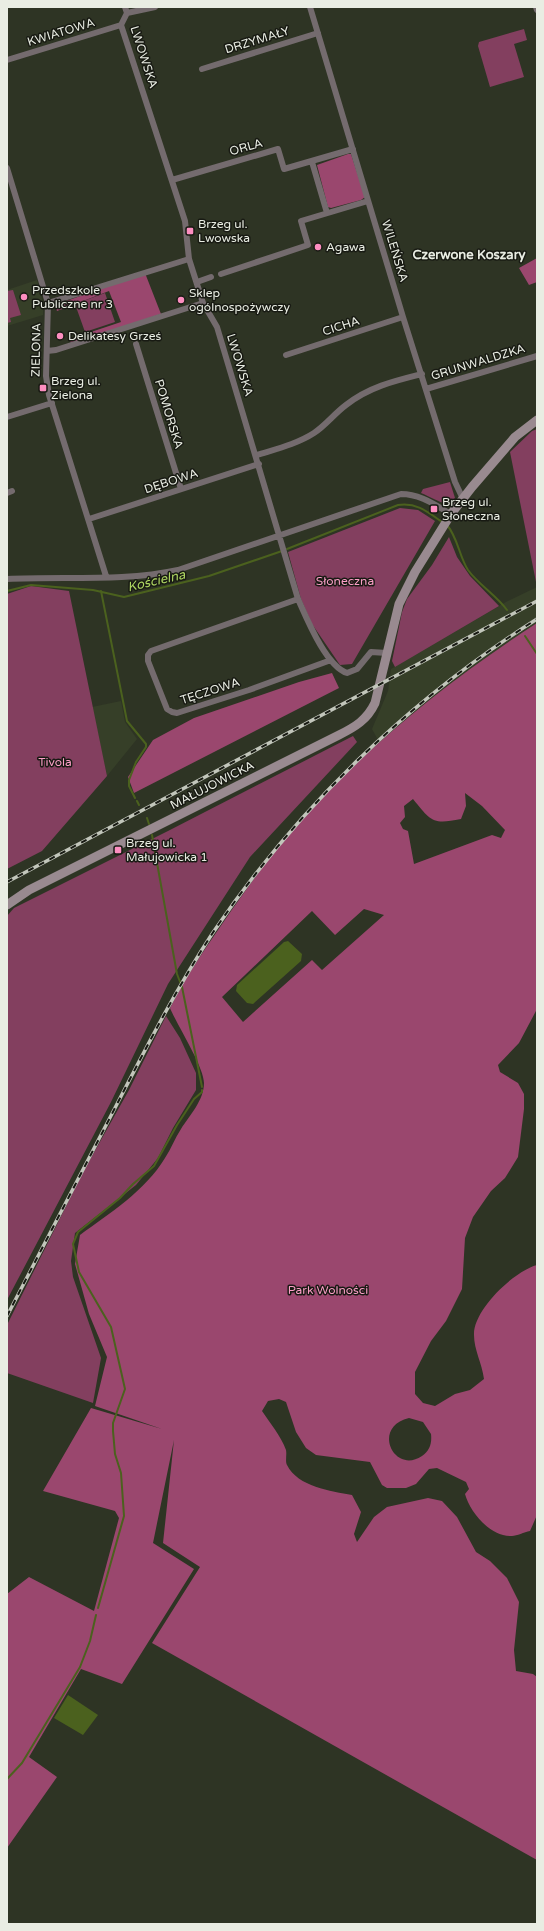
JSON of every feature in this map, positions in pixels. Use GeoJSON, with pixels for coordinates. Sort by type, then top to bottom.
{"type":"FeatureCollection","features":[{"type":"Feature","properties":{"kind":"street"},"geometry":{"type":"LineString","coordinates":[[126,10],[155,7]]}},
{"type":"Feature","properties":{"kind":"street","name":"WILEŃSKA"},"geometry":{"type":"LineString","coordinates":[[310,7],[403,317],[455,482],[463,499]]}},
{"type":"Feature","properties":{"kind":"street","name":"LWOWSKA"},"geometry":{"type":"LineString","coordinates":[[126,10],[121,25],[185,221],[189,259],[203,303],[217,327],[257,455],[298,599],[316,635],[338,669],[347,673],[357,670],[371,652],[387,653]]}},
{"type":"Feature","properties":{"kind":"street","name":"KWIATOWA"},"geometry":{"type":"LineString","coordinates":[[7,60],[121,25]]}},
{"type":"Feature","properties":{"kind":"street","name":"DRZYMAŁY"},"geometry":{"type":"LineString","coordinates":[[202,69],[318,32]]}},
{"type":"Feature","properties":{"kind":"street","name":"ORLA"},"geometry":{"type":"LineString","coordinates":[[172,180],[278,149],[284,169],[312,162]]}},
{"type":"Feature","properties":{"kind":"street"},"geometry":{"type":"LineString","coordinates":[[327,213],[312,162],[353,149]]}},
{"type":"Feature","properties":{"kind":"street","name":"ZIELONA"},"geometry":{"type":"LineString","coordinates":[[7,168],[48,303],[47,386],[106,576]]}},
{"type":"Feature","properties":{"kind":"street"},"geometry":{"type":"LineString","coordinates":[[221,274],[308,245],[301,221],[368,201]]}},
{"type":"Feature","properties":{"kind":"street"},"geometry":{"type":"LineString","coordinates":[[48,303],[189,259]]}},
{"type":"Feature","properties":{"kind":"street"},"geometry":{"type":"LineString","coordinates":[[197,282],[211,277]]}},
{"type":"Feature","properties":{"kind":"street"},"geometry":{"type":"LineString","coordinates":[[47,351],[56,350],[203,303]]}},
{"type":"Feature","properties":{"kind":"street","name":"CICHA"},"geometry":{"type":"LineString","coordinates":[[286,355],[403,317]]}},
{"type":"Feature","properties":{"kind":"street"},"geometry":{"type":"LineString","coordinates":[[130,327],[133,335]]}},
{"type":"Feature","properties":{"kind":"street","name":"POMORSKA"},"geometry":{"type":"LineString","coordinates":[[136,344],[181,490]]}},
{"type":"Feature","properties":{"kind":"street","name":"GRUNWALDZKA"},"geometry":{"type":"LineString","coordinates":[[426,389],[537,356]]}},
{"type":"Feature","properties":{"kind":"street"},"geometry":{"type":"LineString","coordinates":[[257,455],[294,443],[314,433],[344,406],[366,392],[390,382],[422,374]]}},
{"type":"Feature","properties":{"kind":"street"},"geometry":{"type":"LineString","coordinates":[[7,417],[52,404]]}},
{"type":"Feature","properties":{"kind":"street","name":"MAŁUJOWICKA"},"geometry":{"type":"LineString","coordinates":[[7,906],[30,890],[360,724],[369,715],[375,703],[399,604],[403,595],[447,521],[463,499],[515,437],[537,420]]}},
{"type":"Feature","properties":{"kind":"street","name":"DĘBOWA"},"geometry":{"type":"LineString","coordinates":[[89,519],[259,464]]}},
{"type":"Feature","properties":{"kind":"street"},"geometry":{"type":"LineString","coordinates":[[7,579],[163,573],[178,570],[401,494],[409,494],[426,499],[447,521]]}},
{"type":"Feature","properties":{"kind":"street","name":"TĘCZOWA"},"geometry":{"type":"LineString","coordinates":[[298,599],[151,651],[148,655],[148,661],[167,709],[177,713],[249,690],[331,660]]}},
{"type":"Feature","properties":{"kind":"shaded area","name":"Przedszkole Publiczne nr 3"},"geometry":{"type":"Polygon","coordinates":[[[37,280],[43,303],[43,315],[7,326],[7,290],[37,280]]]}},
{"type":"Feature","properties":{"kind":"shaded area"},"geometry":{"type":"Polygon","coordinates":[[[537,587],[537,636],[384,751],[372,729],[388,691],[391,669],[506,602],[537,587]]]}},
{"type":"Feature","properties":{"kind":"shaded area"},"geometry":{"type":"Polygon","coordinates":[[[121,701],[125,722],[137,739],[107,776],[92,707],[121,701]]]}},
{"type":"Feature","properties":{"kind":"shaded area"},"geometry":{"type":"Polygon","coordinates":[[[288,941],[302,954],[301,961],[253,1004],[247,1003],[236,991],[237,985],[284,942],[288,941]]]}},
{"type":"Feature","properties":{"kind":"shaded area"},"geometry":{"type":"Polygon","coordinates":[[[68,1695],[98,1715],[83,1735],[54,1718],[68,1695]]]}},
{"type":"Feature","properties":{"kind":"green space"},"geometry":{"type":"Polygon","coordinates":[[[524,29],[527,40],[514,44],[524,77],[490,87],[478,46],[479,42],[524,29]]]}},
{"type":"Feature","properties":{"kind":"green space"},"geometry":{"type":"Polygon","coordinates":[[[351,154],[365,197],[361,200],[331,208],[328,207],[317,165],[351,154]]]}},
{"type":"Feature","properties":{"kind":"green space"},"geometry":{"type":"Polygon","coordinates":[[[537,258],[537,282],[529,285],[519,268],[537,258]]]}},
{"type":"Feature","properties":{"kind":"green space"},"geometry":{"type":"Polygon","coordinates":[[[145,273],[161,314],[71,344],[70,339],[121,322],[109,291],[57,311],[55,305],[145,273]]]}},
{"type":"Feature","properties":{"kind":"green space"},"geometry":{"type":"Polygon","coordinates":[[[13,290],[21,315],[10,318],[11,322],[7,323],[7,291],[13,290]]]}},
{"type":"Feature","properties":{"kind":"green space"},"geometry":{"type":"Polygon","coordinates":[[[105,293],[115,322],[85,332],[75,304],[105,293]]]}},
{"type":"Feature","properties":{"kind":"green space"},"geometry":{"type":"Polygon","coordinates":[[[537,429],[537,587],[510,452],[532,431],[537,429]]]}},
{"type":"Feature","properties":{"kind":"green space"},"geometry":{"type":"Polygon","coordinates":[[[450,482],[455,498],[450,504],[440,502],[421,493],[423,489],[450,482]]]}},
{"type":"Feature","properties":{"kind":"green space","name":"Słoneczna"},"geometry":{"type":"Polygon","coordinates":[[[400,508],[418,510],[435,521],[352,664],[340,665],[312,624],[301,599],[288,552],[400,508]]]}},
{"type":"Feature","properties":{"kind":"green space"},"geometry":{"type":"Polygon","coordinates":[[[449,537],[457,557],[470,576],[499,606],[395,667],[392,661],[402,612],[407,599],[432,565],[449,537]]]}},
{"type":"Feature","properties":{"kind":"green space","name":"Tivola"},"geometry":{"type":"Polygon","coordinates":[[[31,586],[69,591],[107,776],[42,851],[7,869],[7,594],[31,586]]]}},
{"type":"Feature","properties":{"kind":"green space","name":"Park Wolności"},"geometry":{"type":"Polygon","coordinates":[[[537,623],[537,1009],[519,1043],[498,1065],[500,1072],[518,1083],[524,1094],[524,1109],[518,1157],[505,1178],[491,1191],[473,1217],[465,1238],[462,1289],[446,1321],[431,1341],[415,1372],[415,1394],[423,1403],[435,1406],[455,1394],[470,1390],[484,1379],[482,1367],[475,1346],[474,1335],[475,1325],[480,1314],[487,1303],[507,1283],[517,1275],[537,1265],[537,1515],[530,1531],[512,1536],[496,1532],[482,1522],[471,1508],[465,1494],[469,1489],[466,1482],[437,1468],[429,1469],[416,1484],[406,1488],[387,1488],[382,1485],[370,1462],[316,1455],[306,1448],[296,1432],[286,1402],[279,1399],[268,1401],[262,1411],[284,1445],[286,1450],[286,1463],[292,1472],[307,1483],[316,1487],[352,1495],[361,1512],[354,1534],[357,1542],[374,1517],[387,1507],[428,1498],[442,1501],[457,1517],[476,1552],[490,1561],[507,1578],[519,1602],[514,1650],[516,1671],[533,1674],[537,1677],[537,1860],[152,1643],[200,1567],[163,1543],[174,1440],[153,1543],[194,1569],[122,1684],[81,1669],[29,1757],[57,1777],[7,1848],[7,1594],[29,1577],[94,1611],[119,1518],[115,1511],[43,1491],[91,1408],[162,1429],[95,1406],[107,1357],[89,1314],[75,1264],[80,1235],[115,1210],[148,1181],[165,1158],[202,1095],[204,1083],[200,1067],[170,1008],[191,971],[231,911],[273,853],[301,820],[327,792],[383,739],[443,689],[505,644],[537,623]],[[465,793],[466,806],[461,819],[444,822],[433,820],[428,817],[413,799],[404,806],[405,817],[400,823],[403,829],[408,831],[414,864],[492,835],[501,838],[505,830],[482,806],[465,793]],[[364,909],[335,935],[312,911],[222,997],[243,1022],[312,960],[322,970],[384,915],[364,909]],[[409,1418],[398,1423],[391,1430],[389,1439],[391,1448],[396,1455],[403,1459],[412,1460],[425,1454],[431,1444],[431,1434],[423,1422],[409,1418]]]}},
{"type":"Feature","properties":{"kind":"green space"},"geometry":{"type":"Polygon","coordinates":[[[332,673],[339,688],[134,793],[128,777],[153,740],[194,718],[299,682],[332,673]]]}},
{"type":"Feature","properties":{"kind":"green space"},"geometry":{"type":"Polygon","coordinates":[[[353,736],[357,742],[250,857],[168,984],[111,1102],[7,1300],[7,916],[14,908],[353,736]]]}},
{"type":"Feature","properties":{"kind":"green space"},"geometry":{"type":"Polygon","coordinates":[[[166,1016],[180,1038],[196,1073],[196,1090],[173,1128],[158,1158],[136,1185],[75,1233],[71,1261],[73,1277],[101,1358],[93,1403],[7,1373],[7,1325],[83,1172],[129,1090],[166,1016]]]}},
{"type":"Feature","properties":{"kind":"waterway","name":"Kościelna"},"geometry":{"type":"LineString","coordinates":[[287,549],[398,505],[404,504],[416,506],[427,511],[442,522]]}},
{"type":"Feature","properties":{"kind":"waterway","name":"Kościelna"},"geometry":{"type":"LineString","coordinates":[[447,525],[454,536],[462,559],[468,570],[507,610]]}},
{"type":"Feature","properties":{"kind":"waterway","name":"Kościelna"},"geometry":{"type":"LineString","coordinates":[[7,591],[31,585],[93,590],[124,597],[209,576],[282,551]]}},
{"type":"Feature","properties":{"kind":"waterway"},"geometry":{"type":"LineString","coordinates":[[101,591],[127,721],[146,744],[146,747],[136,762],[129,780],[129,786],[135,798]]}},
{"type":"Feature","properties":{"kind":"waterway","name":"Kościelna"},"geometry":{"type":"LineString","coordinates":[[525,636],[537,654]]}},
{"type":"Feature","properties":{"kind":"waterway"},"geometry":{"type":"LineString","coordinates":[[137,801],[139,805]]}},
{"type":"Feature","properties":{"kind":"waterway"},"geometry":{"type":"LineString","coordinates":[[147,818],[149,824]]}},
{"type":"Feature","properties":{"kind":"waterway"},"geometry":{"type":"LineString","coordinates":[[152,835],[177,974],[182,987],[202,1087]]}},
{"type":"Feature","properties":{"kind":"waterway"},"geometry":{"type":"LineString","coordinates":[[98,1608],[124,1516],[121,1473],[115,1454],[113,1423],[125,1389],[111,1327],[79,1272],[73,1244],[78,1232],[120,1198],[133,1184],[154,1166],[177,1125],[194,1099],[202,1092],[202,1090]]}},
{"type":"Feature","properties":{"kind":"waterway"},"geometry":{"type":"LineString","coordinates":[[7,1779],[22,1763],[80,1667],[90,1641],[96,1615]]}},
{"type":"Feature","properties":{"kind":"tunnel"},"geometry":{"type":"LineString","coordinates":[[133,335],[136,344]]}},
{"type":"Feature","properties":{"kind":"railway"},"geometry":{"type":"LineString","coordinates":[[7,882],[537,601]]}},
{"type":"Feature","properties":{"kind":"railway"},"geometry":{"type":"LineString","coordinates":[[7,1316],[174,997],[212,934],[245,888],[318,800],[400,721],[444,685],[537,619]]}},
{"type":"Feature","properties":{"kind":"place","name":"Brzeg ul. Lwowska"},"geometry":{"type":"Point","coordinates":[190,231]}},
{"type":"Feature","properties":{"kind":"place","name":"Agawa"},"geometry":{"type":"Point","coordinates":[318,247]}},
{"type":"Feature","properties":{"kind":"place","name":"Przedszkole Publiczne nr 3"},"geometry":{"type":"Point","coordinates":[24,297]}},
{"type":"Feature","properties":{"kind":"place","name":"Sklep ogólnospożywczy"},"geometry":{"type":"Point","coordinates":[181,300]}},
{"type":"Feature","properties":{"kind":"place","name":"Delikatesy Grześ"},"geometry":{"type":"Point","coordinates":[60,336]}},
{"type":"Feature","properties":{"kind":"place","name":"Brzeg ul. Zielona"},"geometry":{"type":"Point","coordinates":[43,388]}},
{"type":"Feature","properties":{"kind":"place","name":"Brzeg ul. Słoneczna"},"geometry":{"type":"Point","coordinates":[434,509]}},
{"type":"Feature","properties":{"kind":"place","name":"Brzeg ul. Małujowicka 1"},"geometry":{"type":"Point","coordinates":[118,850]}},
{"type":"Feature","properties":{"kind":"district","name":"Czerwone Koszary"},"geometry":{"type":"Point","coordinates":[469,254]}}]}
